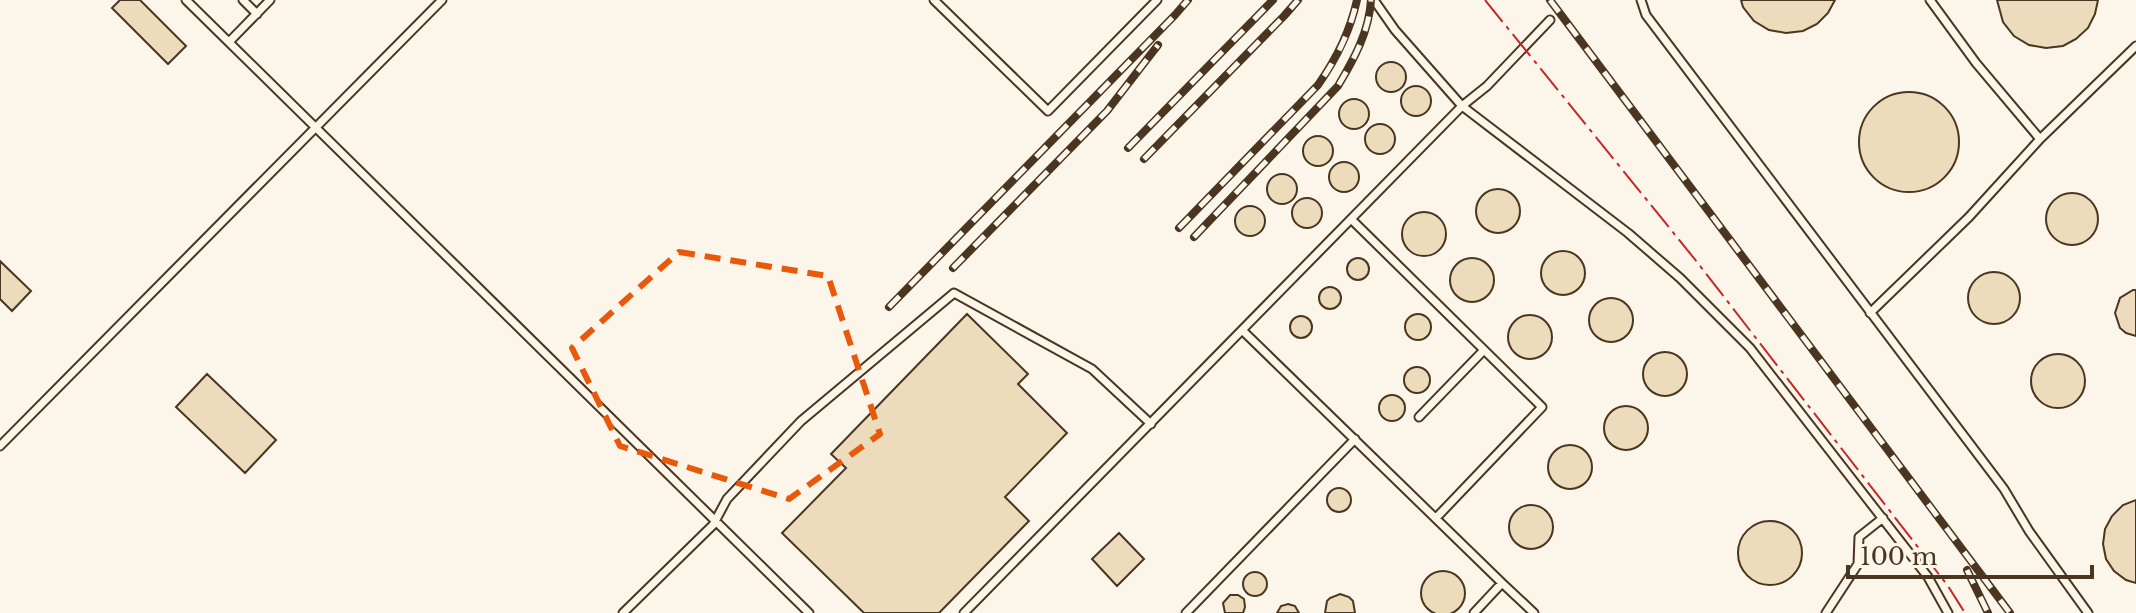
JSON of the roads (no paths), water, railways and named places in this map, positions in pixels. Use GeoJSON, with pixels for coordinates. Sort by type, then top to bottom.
{"type":"FeatureCollection","features":[{"type":"Feature","properties":{"kind":"lane"},"geometry":{"type":"LineString","coordinates":[[186,0],[809,613]]}},
{"type":"Feature","properties":{"kind":"lane"},"geometry":{"type":"LineString","coordinates":[[243,0],[257,14]]}},
{"type":"Feature","properties":{"kind":"lane"},"geometry":{"type":"LineString","coordinates":[[229,42],[270,0]]}},
{"type":"Feature","properties":{"kind":"lane"},"geometry":{"type":"LineString","coordinates":[[0,446],[442,0]]}},
{"type":"Feature","properties":{"kind":"lane"},"geometry":{"type":"LineString","coordinates":[[934,0],[1048,111],[1157,0]]}},
{"type":"Feature","properties":{"kind":"lane"},"geometry":{"type":"LineString","coordinates":[[941,7],[948,0]]}},
{"type":"Feature","properties":{"kind":"lane"},"geometry":{"type":"LineString","coordinates":[[1374,0],[1395,30],[1462,106],[1628,233],[1680,278],[1750,348],[1928,577],[1948,613]]}},
{"type":"Feature","properties":{"kind":"lane"},"geometry":{"type":"LineString","coordinates":[[1641,0],[1646,15],[2004,489],[2029,531],[2088,613]]}},
{"type":"Feature","properties":{"kind":"lane"},"geometry":{"type":"LineString","coordinates":[[1930,0],[1976,63],[2040,139]]}},
{"type":"Feature","properties":{"kind":"lane"},"geometry":{"type":"LineString","coordinates":[[964,613],[1550,20]]}},
{"type":"Feature","properties":{"kind":"lane"},"geometry":{"type":"LineString","coordinates":[[1870,313],[2136,46]]}},
{"type":"Feature","properties":{"kind":"lane"},"geometry":{"type":"LineString","coordinates":[[1352,220],[1542,407],[1436,518]]}},
{"type":"Feature","properties":{"kind":"lane"},"geometry":{"type":"LineString","coordinates":[[623,613],[715,521],[727,499],[801,421],[954,293],[1092,369],[1151,424]]}},
{"type":"Feature","properties":{"kind":"lane"},"geometry":{"type":"LineString","coordinates":[[1243,331],[1534,613]]}},
{"type":"Feature","properties":{"kind":"lane"},"geometry":{"type":"LineString","coordinates":[[1419,417],[1484,350]]}},
{"type":"Feature","properties":{"kind":"lane"},"geometry":{"type":"LineString","coordinates":[[1186,613],[1355,439]]}},
{"type":"Feature","properties":{"kind":"lane"},"geometry":{"type":"LineString","coordinates":[[1826,613],[1858,564],[1859,537],[1883,518]]}},
{"type":"Feature","properties":{"kind":"lane"},"geometry":{"type":"LineString","coordinates":[[1474,613],[1502,583]]}},
{"type":"Feature","properties":{"kind":"railway"},"geometry":{"type":"LineString","coordinates":[[889,307],[1188,0]]}},
{"type":"Feature","properties":{"kind":"railway"},"geometry":{"type":"LineString","coordinates":[[1128,148],[1273,0]]}},
{"type":"Feature","properties":{"kind":"railway"},"geometry":{"type":"LineString","coordinates":[[1144,159],[1298,0]]}},
{"type":"Feature","properties":{"kind":"railway"},"geometry":{"type":"LineString","coordinates":[[1179,228],[1318,85],[1342,44],[1357,0]]}},
{"type":"Feature","properties":{"kind":"railway"},"geometry":{"type":"LineString","coordinates":[[1194,237],[1338,86],[1364,34],[1371,0]]}},
{"type":"Feature","properties":{"kind":"railway"},"geometry":{"type":"LineString","coordinates":[[1550,0],[2010,613]]}},
{"type":"Feature","properties":{"kind":"railway"},"geometry":{"type":"LineString","coordinates":[[953,268],[1107,111],[1158,45]]}},
{"type":"Feature","properties":{"kind":"railway"},"geometry":{"type":"LineString","coordinates":[[1967,570],[1988,613]]}}]}
